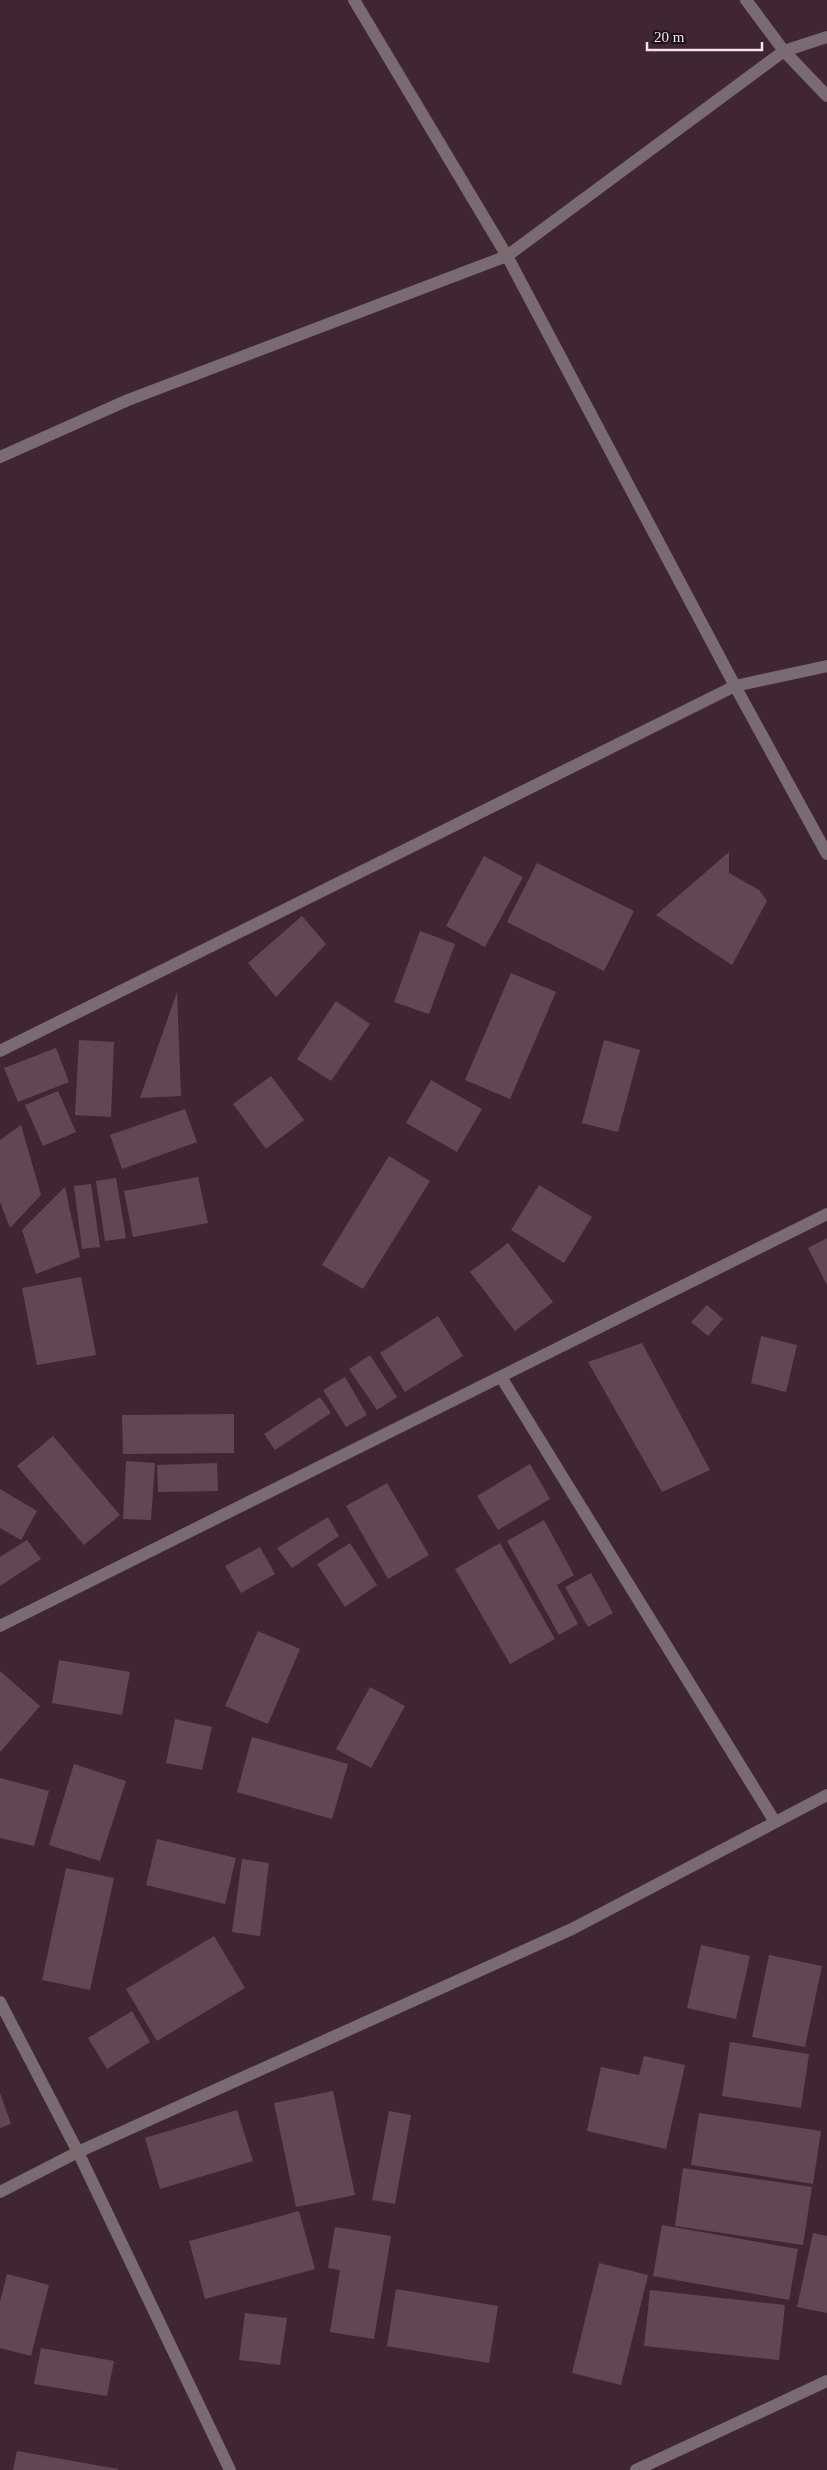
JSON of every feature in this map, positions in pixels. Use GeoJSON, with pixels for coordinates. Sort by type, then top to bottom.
{"type":"FeatureCollection","features":[{"type":"Feature","properties":{"kind":"street"},"geometry":{"type":"LineString","coordinates":[[354,0],[507,256],[735,686],[827,854]]}},
{"type":"Feature","properties":{"kind":"street"},"geometry":{"type":"LineString","coordinates":[[746,0],[784,51],[827,96]]}},
{"type":"Feature","properties":{"kind":"street"},"geometry":{"type":"LineString","coordinates":[[0,457],[128,400],[507,256],[784,51],[827,37]]}},
{"type":"Feature","properties":{"kind":"street"},"geometry":{"type":"LineString","coordinates":[[0,1051],[735,686],[827,666]]}},
{"type":"Feature","properties":{"kind":"street"},"geometry":{"type":"LineString","coordinates":[[0,1626],[827,1214]]}},
{"type":"Feature","properties":{"kind":"street"},"geometry":{"type":"LineString","coordinates":[[502,1377],[775,1822]]}},
{"type":"Feature","properties":{"kind":"street"},"geometry":{"type":"LineString","coordinates":[[0,2192],[78,2152],[572,1929],[827,1795]]}},
{"type":"Feature","properties":{"kind":"street"},"geometry":{"type":"LineString","coordinates":[[0,2002],[78,2152],[230,2470]]}},
{"type":"Feature","properties":{"kind":"street"},"geometry":{"type":"LineString","coordinates":[[636,2470],[827,2381]]}},
{"type":"Feature","properties":{"kind":"building"},"geometry":{"type":"Polygon","coordinates":[[[729,852],[729,873],[759,890],[767,901],[732,965],[656,915],[729,852]]]}},
{"type":"Feature","properties":{"kind":"building"},"geometry":{"type":"Polygon","coordinates":[[[484,856],[523,877],[485,947],[446,926],[484,856]]]}},
{"type":"Feature","properties":{"kind":"building"},"geometry":{"type":"Polygon","coordinates":[[[537,863],[634,911],[604,971],[507,922],[537,863]]]}},
{"type":"Feature","properties":{"kind":"building"},"geometry":{"type":"Polygon","coordinates":[[[302,916],[326,944],[276,997],[248,963],[302,916]]]}},
{"type":"Feature","properties":{"kind":"building"},"geometry":{"type":"Polygon","coordinates":[[[420,931],[455,944],[429,1014],[394,1002],[420,931]]]}},
{"type":"Feature","properties":{"kind":"building"},"geometry":{"type":"Polygon","coordinates":[[[511,973],[556,992],[510,1099],[465,1080],[511,973]]]}},
{"type":"Feature","properties":{"kind":"building"},"geometry":{"type":"Polygon","coordinates":[[[177,992],[181,1096],[140,1098],[177,992]]]}},
{"type":"Feature","properties":{"kind":"building"},"geometry":{"type":"Polygon","coordinates":[[[336,1001],[370,1024],[331,1081],[297,1059],[336,1001]]]}},
{"type":"Feature","properties":{"kind":"building"},"geometry":{"type":"Polygon","coordinates":[[[79,1040],[114,1042],[111,1117],[75,1115],[79,1040]]]}},
{"type":"Feature","properties":{"kind":"building"},"geometry":{"type":"Polygon","coordinates":[[[604,1040],[640,1050],[618,1132],[582,1123],[604,1040]]]}},
{"type":"Feature","properties":{"kind":"building"},"geometry":{"type":"Polygon","coordinates":[[[56,1048],[69,1082],[18,1102],[4,1068],[56,1048]]]}},
{"type":"Feature","properties":{"kind":"building"},"geometry":{"type":"Polygon","coordinates":[[[271,1076],[304,1120],[266,1149],[233,1104],[271,1076]]]}},
{"type":"Feature","properties":{"kind":"building"},"geometry":{"type":"Polygon","coordinates":[[[431,1080],[482,1109],[457,1152],[406,1123],[431,1080]]]}},
{"type":"Feature","properties":{"kind":"building"},"geometry":{"type":"Polygon","coordinates":[[[58,1091],[76,1132],[43,1146],[25,1105],[58,1091]]]}},
{"type":"Feature","properties":{"kind":"building"},"geometry":{"type":"Polygon","coordinates":[[[185,1109],[197,1142],[122,1169],[110,1135],[185,1109]]]}},
{"type":"Feature","properties":{"kind":"building"},"geometry":{"type":"Polygon","coordinates":[[[21,1125],[41,1195],[10,1228],[0,1202],[0,1140],[21,1125]]]}},
{"type":"Feature","properties":{"kind":"building"},"geometry":{"type":"Polygon","coordinates":[[[389,1156],[430,1181],[363,1289],[322,1265],[389,1156]]]}},
{"type":"Feature","properties":{"kind":"building"},"geometry":{"type":"Polygon","coordinates":[[[198,1177],[208,1223],[133,1237],[124,1191],[198,1177]]]}},
{"type":"Feature","properties":{"kind":"building"},"geometry":{"type":"Polygon","coordinates":[[[116,1178],[126,1238],[105,1241],[96,1181],[116,1178]]]}},
{"type":"Feature","properties":{"kind":"building"},"geometry":{"type":"Polygon","coordinates":[[[91,1184],[100,1247],[82,1249],[74,1186],[91,1184]]]}},
{"type":"Feature","properties":{"kind":"building"},"geometry":{"type":"Polygon","coordinates":[[[539,1185],[592,1217],[564,1263],[511,1230],[539,1185]]]}},
{"type":"Feature","properties":{"kind":"building"},"geometry":{"type":"Polygon","coordinates":[[[65,1187],[80,1257],[36,1274],[22,1230],[65,1187]]]}},
{"type":"Feature","properties":{"kind":"building"},"geometry":{"type":"Polygon","coordinates":[[[827,1238],[827,1285],[808,1248],[827,1238]]]}},
{"type":"Feature","properties":{"kind":"building"},"geometry":{"type":"Polygon","coordinates":[[[508,1243],[553,1302],[515,1331],[470,1272],[508,1243]]]}},
{"type":"Feature","properties":{"kind":"building"},"geometry":{"type":"Polygon","coordinates":[[[81,1277],[96,1355],[37,1365],[22,1288],[81,1277]]]}},
{"type":"Feature","properties":{"kind":"building"},"geometry":{"type":"Polygon","coordinates":[[[707,1305],[723,1319],[708,1336],[691,1322],[707,1305]]]}},
{"type":"Feature","properties":{"kind":"building"},"geometry":{"type":"Polygon","coordinates":[[[438,1316],[463,1356],[405,1392],[380,1353],[438,1316]]]}},
{"type":"Feature","properties":{"kind":"building"},"geometry":{"type":"Polygon","coordinates":[[[761,1336],[797,1345],[786,1392],[751,1383],[761,1336]]]}},
{"type":"Feature","properties":{"kind":"building"},"geometry":{"type":"Polygon","coordinates":[[[642,1343],[710,1470],[662,1492],[588,1362],[642,1343]]]}},
{"type":"Feature","properties":{"kind":"building"},"geometry":{"type":"Polygon","coordinates":[[[370,1355],[397,1397],[377,1410],[349,1369],[370,1355]]]}},
{"type":"Feature","properties":{"kind":"building"},"geometry":{"type":"Polygon","coordinates":[[[345,1377],[367,1415],[346,1427],[323,1390],[345,1377]]]}},
{"type":"Feature","properties":{"kind":"building"},"geometry":{"type":"Polygon","coordinates":[[[320,1397],[331,1413],[275,1450],[264,1434],[320,1397]]]}},
{"type":"Feature","properties":{"kind":"building"},"geometry":{"type":"Polygon","coordinates":[[[234,1414],[234,1453],[123,1454],[122,1415],[234,1414]]]}},
{"type":"Feature","properties":{"kind":"building"},"geometry":{"type":"Polygon","coordinates":[[[53,1436],[120,1515],[84,1545],[17,1466],[53,1436]]]}},
{"type":"Feature","properties":{"kind":"building"},"geometry":{"type":"Polygon","coordinates":[[[126,1461],[155,1463],[151,1520],[123,1519],[126,1461]]]}},
{"type":"Feature","properties":{"kind":"building"},"geometry":{"type":"Polygon","coordinates":[[[217,1463],[218,1491],[158,1492],[157,1465],[217,1463]]]}},
{"type":"Feature","properties":{"kind":"building"},"geometry":{"type":"Polygon","coordinates":[[[530,1464],[550,1499],[498,1530],[477,1496],[530,1464]]]}},
{"type":"Feature","properties":{"kind":"building"},"geometry":{"type":"Polygon","coordinates":[[[387,1483],[429,1555],[388,1579],[346,1506],[387,1483]]]}},
{"type":"Feature","properties":{"kind":"building"},"geometry":{"type":"Polygon","coordinates":[[[0,1489],[37,1511],[21,1540],[0,1528],[0,1489]]]}},
{"type":"Feature","properties":{"kind":"building"},"geometry":{"type":"Polygon","coordinates":[[[328,1517],[339,1536],[292,1568],[277,1548],[328,1517]]]}},
{"type":"Feature","properties":{"kind":"building"},"geometry":{"type":"Polygon","coordinates":[[[544,1520],[574,1575],[557,1585],[578,1624],[559,1635],[507,1541],[544,1520]]]}},
{"type":"Feature","properties":{"kind":"building"},"geometry":{"type":"Polygon","coordinates":[[[27,1540],[41,1559],[0,1586],[0,1557],[27,1540]]]}},
{"type":"Feature","properties":{"kind":"building"},"geometry":{"type":"Polygon","coordinates":[[[350,1543],[377,1585],[345,1607],[317,1564],[350,1543]]]}},
{"type":"Feature","properties":{"kind":"building"},"geometry":{"type":"Polygon","coordinates":[[[500,1543],[555,1639],[510,1664],[455,1569],[500,1543]]]}},
{"type":"Feature","properties":{"kind":"building"},"geometry":{"type":"Polygon","coordinates":[[[260,1547],[275,1574],[241,1593],[225,1566],[260,1547]]]}},
{"type":"Feature","properties":{"kind":"building"},"geometry":{"type":"Polygon","coordinates":[[[591,1573],[613,1613],[588,1627],[565,1587],[591,1573]]]}},
{"type":"Feature","properties":{"kind":"building"},"geometry":{"type":"Polygon","coordinates":[[[258,1631],[300,1649],[268,1724],[225,1706],[258,1631]]]}},
{"type":"Feature","properties":{"kind":"building"},"geometry":{"type":"Polygon","coordinates":[[[59,1660],[130,1672],[122,1715],[52,1703],[59,1660]]]}},
{"type":"Feature","properties":{"kind":"building"},"geometry":{"type":"Polygon","coordinates":[[[0,1671],[40,1706],[0,1752],[0,1671]]]}},
{"type":"Feature","properties":{"kind":"building"},"geometry":{"type":"Polygon","coordinates":[[[370,1687],[405,1706],[371,1768],[336,1749],[370,1687]]]}},
{"type":"Feature","properties":{"kind":"building"},"geometry":{"type":"Polygon","coordinates":[[[175,1719],[212,1727],[202,1770],[166,1763],[175,1719]]]}},
{"type":"Feature","properties":{"kind":"building"},"geometry":{"type":"Polygon","coordinates":[[[252,1737],[348,1764],[332,1819],[237,1792],[252,1737]]]}},
{"type":"Feature","properties":{"kind":"building"},"geometry":{"type":"Polygon","coordinates":[[[74,1764],[126,1781],[100,1861],[49,1845],[74,1764]]]}},
{"type":"Feature","properties":{"kind":"building"},"geometry":{"type":"Polygon","coordinates":[[[0,1778],[49,1791],[34,1846],[0,1838],[0,1778]]]}},
{"type":"Feature","properties":{"kind":"building"},"geometry":{"type":"Polygon","coordinates":[[[157,1839],[236,1858],[225,1904],[146,1885],[157,1839]]]}},
{"type":"Feature","properties":{"kind":"building"},"geometry":{"type":"Polygon","coordinates":[[[242,1859],[269,1863],[260,1936],[232,1932],[242,1859]]]}},
{"type":"Feature","properties":{"kind":"building"},"geometry":{"type":"Polygon","coordinates":[[[66,1868],[114,1878],[90,1990],[42,1980],[66,1868]]]}},
{"type":"Feature","properties":{"kind":"building"},"geometry":{"type":"Polygon","coordinates":[[[214,1936],[245,1988],[157,2041],[126,1989],[214,1936]]]}},
{"type":"Feature","properties":{"kind":"building"},"geometry":{"type":"Polygon","coordinates":[[[701,1945],[750,1956],[736,2019],[687,2008],[701,1945]]]}},
{"type":"Feature","properties":{"kind":"building"},"geometry":{"type":"Polygon","coordinates":[[[769,1955],[822,1966],[805,2047],[752,2037],[769,1955]]]}},
{"type":"Feature","properties":{"kind":"building"},"geometry":{"type":"Polygon","coordinates":[[[132,2011],[150,2042],[107,2069],[88,2038],[132,2011]]]}},
{"type":"Feature","properties":{"kind":"building"},"geometry":{"type":"Polygon","coordinates":[[[730,2042],[809,2054],[801,2108],[722,2096],[730,2042]]]}},
{"type":"Feature","properties":{"kind":"building"},"geometry":{"type":"Polygon","coordinates":[[[644,2056],[685,2065],[666,2149],[587,2131],[601,2067],[639,2075],[644,2056]]]}},
{"type":"Feature","properties":{"kind":"building"},"geometry":{"type":"Polygon","coordinates":[[[333,2091],[355,2195],[296,2207],[274,2103],[333,2091]]]}},
{"type":"Feature","properties":{"kind":"building"},"geometry":{"type":"Polygon","coordinates":[[[0,2093],[11,2124],[0,2128],[0,2093]]]}},
{"type":"Feature","properties":{"kind":"building"},"geometry":{"type":"Polygon","coordinates":[[[237,2110],[253,2161],[160,2189],[145,2138],[237,2110]]]}},
{"type":"Feature","properties":{"kind":"building"},"geometry":{"type":"Polygon","coordinates":[[[389,2111],[411,2115],[395,2204],[372,2200],[389,2111]]]}},
{"type":"Feature","properties":{"kind":"building"},"geometry":{"type":"Polygon","coordinates":[[[699,2113],[821,2131],[813,2184],[691,2165],[699,2113]]]}},
{"type":"Feature","properties":{"kind":"building"},"geometry":{"type":"Polygon","coordinates":[[[683,2168],[812,2187],[803,2245],[675,2226],[683,2168]]]}},
{"type":"Feature","properties":{"kind":"building"},"geometry":{"type":"Polygon","coordinates":[[[299,2211],[315,2269],[205,2299],[189,2241],[299,2211]]]}},
{"type":"Feature","properties":{"kind":"building"},"geometry":{"type":"Polygon","coordinates":[[[662,2225],[798,2249],[789,2300],[653,2276],[662,2225]]]}},
{"type":"Feature","properties":{"kind":"building"},"geometry":{"type":"Polygon","coordinates":[[[335,2227],[391,2236],[374,2339],[330,2332],[340,2270],[328,2268],[335,2227]]]}},
{"type":"Feature","properties":{"kind":"building"},"geometry":{"type":"Polygon","coordinates":[[[813,2233],[827,2236],[827,2313],[797,2307],[813,2233]]]}},
{"type":"Feature","properties":{"kind":"building"},"geometry":{"type":"Polygon","coordinates":[[[599,2263],[648,2275],[621,2385],[572,2373],[599,2263]]]}},
{"type":"Feature","properties":{"kind":"building"},"geometry":{"type":"Polygon","coordinates":[[[7,2274],[49,2285],[31,2356],[0,2348],[0,2302],[7,2274]]]}},
{"type":"Feature","properties":{"kind":"building"},"geometry":{"type":"Polygon","coordinates":[[[396,2289],[498,2306],[489,2363],[387,2346],[396,2289]]]}},
{"type":"Feature","properties":{"kind":"building"},"geometry":{"type":"Polygon","coordinates":[[[650,2290],[785,2305],[779,2360],[644,2346],[650,2290]]]}},
{"type":"Feature","properties":{"kind":"building"},"geometry":{"type":"Polygon","coordinates":[[[245,2313],[287,2318],[280,2365],[239,2360],[245,2313]]]}},
{"type":"Feature","properties":{"kind":"building"},"geometry":{"type":"Polygon","coordinates":[[[41,2348],[114,2361],[107,2396],[34,2384],[41,2348]]]}},
{"type":"Feature","properties":{"kind":"building"},"geometry":{"type":"Polygon","coordinates":[[[17,2451],[118,2469],[118,2470],[13,2470],[17,2451]]]}}]}
